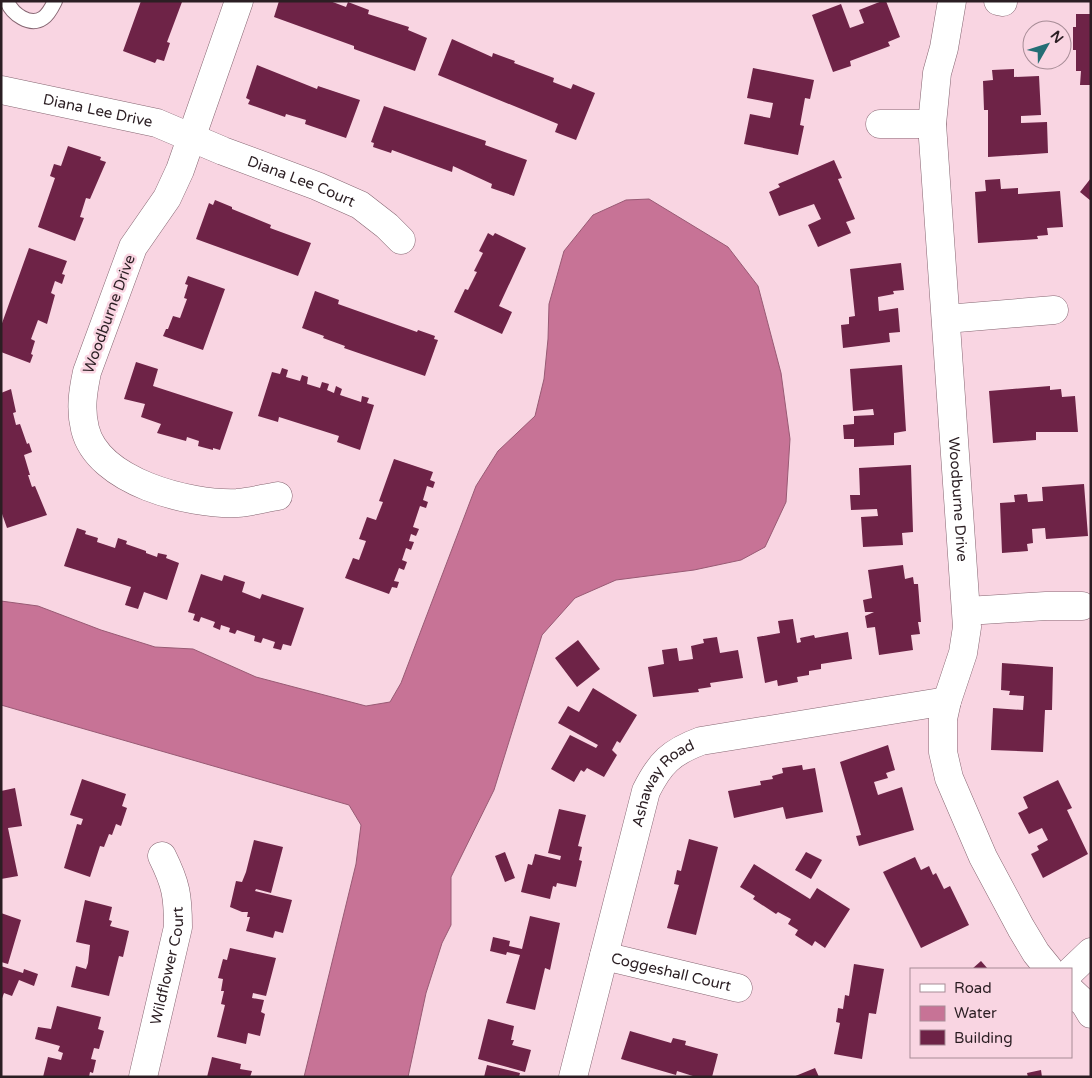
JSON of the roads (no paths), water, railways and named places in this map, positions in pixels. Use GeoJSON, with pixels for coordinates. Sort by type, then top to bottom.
{"type":"FeatureCollection","features":[{"type":"Feature","properties":{"kind":"street","name":"Woodburne Drive"},"geometry":{"type":"LineString","coordinates":[[239,1],[180,170],[166,198],[133,247],[87,372],[83,390],[82,409],[85,430],[94,449],[108,464],[137,482],[169,494],[203,501],[237,503],[278,496]]}},
{"type":"Feature","properties":{"kind":"street","name":"Woodburne Drive"},"geometry":{"type":"LineString","coordinates":[[952,1],[944,48],[937,73],[932,124],[967,627],[964,653],[947,700],[943,719],[943,752],[949,778],[983,857],[1021,928],[1036,953],[1048,968]]}},
{"type":"Feature","properties":{"kind":"street"},"geometry":{"type":"LineString","coordinates":[[998,1],[1003,2]]}},
{"type":"Feature","properties":{"kind":"street","name":"Diana Lee Drive"},"geometry":{"type":"LineString","coordinates":[[1,90],[158,123],[191,136]]}},
{"type":"Feature","properties":{"kind":"street"},"geometry":{"type":"LineString","coordinates":[[880,124],[932,124]]}},
{"type":"Feature","properties":{"kind":"street","name":"Diana Lee Court"},"geometry":{"type":"LineString","coordinates":[[191,136],[223,151],[317,186],[360,205],[387,226],[401,240]]}},
{"type":"Feature","properties":{"kind":"street"},"geometry":{"type":"LineString","coordinates":[[946,318],[1054,310]]}},
{"type":"Feature","properties":{"kind":"street"},"geometry":{"type":"LineString","coordinates":[[967,611],[1046,606],[1082,606]]}},
{"type":"Feature","properties":{"kind":"street","name":"Ashaway Road"},"geometry":{"type":"LineString","coordinates":[[573,1077],[646,791],[655,773],[669,758],[686,746],[701,741],[947,700]]}},
{"type":"Feature","properties":{"kind":"street","name":"Wildflower Court"},"geometry":{"type":"LineString","coordinates":[[143,1077],[178,927],[178,902],[175,886],[162,856]]}},
{"type":"Feature","properties":{"kind":"street"},"geometry":{"type":"LineString","coordinates":[[1072,970],[1091,952]]}},
{"type":"Feature","properties":{"kind":"street","name":"Coggeshall Court"},"geometry":{"type":"LineString","coordinates":[[604,956],[738,988]]}},
{"type":"Feature","properties":{"kind":"street"},"geometry":{"type":"LineString","coordinates":[[1072,992],[1085,1004],[1091,1014]]}},
{"type":"Feature","properties":{"kind":"lane"},"geometry":{"type":"LineString","coordinates":[[7,1],[17,16],[35,21],[42,19],[51,10],[55,1]]}},
{"type":"Feature","properties":{"kind":"water"},"geometry":{"type":"Polygon","coordinates":[[[649,199],[728,247],[758,286],[781,373],[790,439],[786,502],[765,547],[741,560],[694,570],[616,580],[575,598],[542,635],[494,790],[451,877],[451,925],[442,943],[426,993],[408,1077],[304,1077],[356,864],[361,825],[349,805],[1,705],[1,601],[38,606],[101,630],[155,647],[193,649],[256,677],[366,706],[390,702],[401,683],[476,486],[498,451],[535,416],[544,379],[549,304],[564,251],[593,215],[626,200],[649,199]]]}}]}
